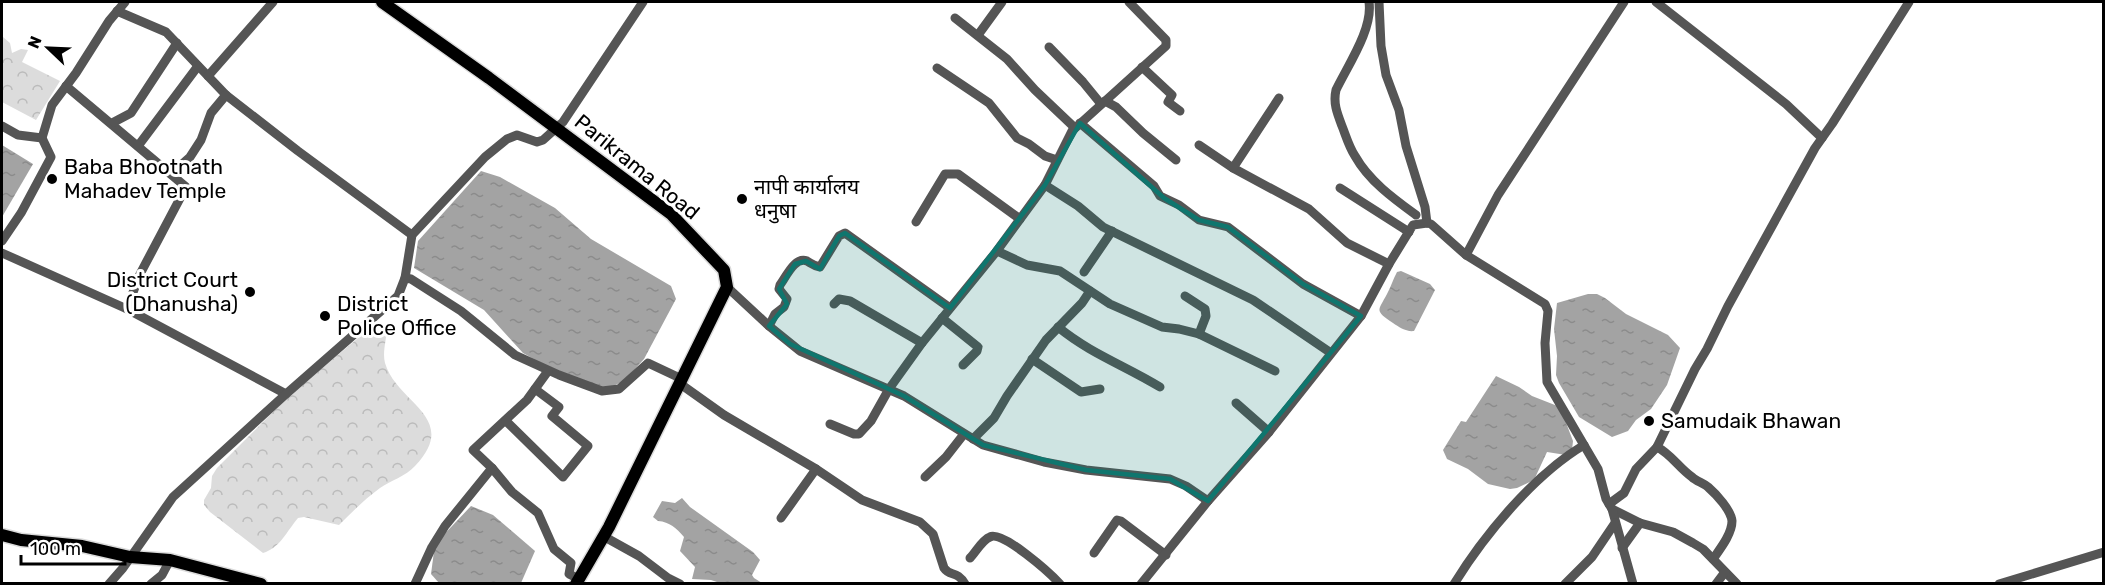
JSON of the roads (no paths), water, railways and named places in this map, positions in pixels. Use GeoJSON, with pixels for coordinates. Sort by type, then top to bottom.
{"type":"FeatureCollection","features":[{"type":"Feature","properties":{"kind":"main road","name":"Parikrama Road"},"geometry":{"type":"LineString","coordinates":[[382,2],[671,214],[724,270],[727,287]]}},
{"type":"Feature","properties":{"kind":"main road"},"geometry":{"type":"LineString","coordinates":[[578,581],[603,536],[727,287]]}},
{"type":"Feature","properties":{"kind":"main road"},"geometry":{"type":"LineString","coordinates":[[2,536],[82,546],[130,557],[170,560],[261,584]]}},
{"type":"Feature","properties":{"kind":"street"},"geometry":{"type":"LineString","coordinates":[[2,242],[21,213],[51,157],[42,138],[52,105],[125,2]]}},
{"type":"Feature","properties":{"kind":"street"},"geometry":{"type":"LineString","coordinates":[[208,76],[273,2]]}},
{"type":"Feature","properties":{"kind":"street"},"geometry":{"type":"LineString","coordinates":[[109,584],[173,497],[398,296],[405,278],[412,235],[485,157],[507,139],[517,135],[537,141],[543,140],[563,122],[643,2]]}},
{"type":"Feature","properties":{"kind":"street"},"geometry":{"type":"LineString","coordinates":[[978,35],[1002,2]]}},
{"type":"Feature","properties":{"kind":"street"},"geometry":{"type":"LineString","coordinates":[[830,424],[852,434],[859,434],[871,421],[889,389],[922,343],[997,251],[1045,185],[1067,139],[1077,125],[1166,46],[1166,40],[1129,2]]}},
{"type":"Feature","properties":{"kind":"street"},"geometry":{"type":"LineString","coordinates":[[1466,255],[1498,195],[1624,2]]}},
{"type":"Feature","properties":{"kind":"street"},"geometry":{"type":"LineString","coordinates":[[1656,2],[1786,104],[1822,138]]}},
{"type":"Feature","properties":{"kind":"street"},"geometry":{"type":"LineString","coordinates":[[1610,506],[1624,493],[1636,470],[1657,447],[1728,306],[1822,138],[1909,2]]}},
{"type":"Feature","properties":{"kind":"street"},"geometry":{"type":"LineString","coordinates":[[1374,3],[1386,75],[1399,110],[1406,146],[1423,201],[1427,223]]}},
{"type":"Feature","properties":{"kind":"street"},"geometry":{"type":"LineString","coordinates":[[1374,3],[1363,35],[1336,90],[1334,99],[1336,110],[1354,155],[1363,168],[1385,192],[1416,215]]}},
{"type":"Feature","properties":{"kind":"street"},"geometry":{"type":"LineString","coordinates":[[117,11],[166,32],[226,95],[412,235]]}},
{"type":"Feature","properties":{"kind":"street"},"geometry":{"type":"LineString","coordinates":[[955,18],[1007,58],[1035,90],[1154,186],[1160,196],[1179,205],[1199,220],[1228,226],[1303,284],[1361,316]]}},
{"type":"Feature","properties":{"kind":"street"},"geometry":{"type":"LineString","coordinates":[[114,122],[131,113],[177,43]]}},
{"type":"Feature","properties":{"kind":"street"},"geometry":{"type":"LineString","coordinates":[[1049,47],[1103,102],[1116,107],[1125,118],[1176,160]]}},
{"type":"Feature","properties":{"kind":"street"},"geometry":{"type":"LineString","coordinates":[[138,146],[198,66]]}},
{"type":"Feature","properties":{"kind":"street"},"geometry":{"type":"LineString","coordinates":[[1142,67],[1172,95],[1168,102],[1180,111]]}},
{"type":"Feature","properties":{"kind":"street"},"geometry":{"type":"LineString","coordinates":[[938,68],[989,103],[1017,138],[1057,160]]}},
{"type":"Feature","properties":{"kind":"street"},"geometry":{"type":"LineString","coordinates":[[66,86],[186,187],[139,276],[127,309]]}},
{"type":"Feature","properties":{"kind":"street"},"geometry":{"type":"LineString","coordinates":[[171,174],[190,157],[201,140],[211,113],[226,95]]}},
{"type":"Feature","properties":{"kind":"street"},"geometry":{"type":"LineString","coordinates":[[1233,168],[1279,98]]}},
{"type":"Feature","properties":{"kind":"street"},"geometry":{"type":"LineString","coordinates":[[2,126],[18,135],[42,138]]}},
{"type":"Feature","properties":{"kind":"street"},"geometry":{"type":"LineString","coordinates":[[1198,145],[1233,168],[1309,209],[1347,243],[1389,264]]}},
{"type":"Feature","properties":{"kind":"street"},"geometry":{"type":"LineString","coordinates":[[916,222],[945,174],[953,173],[958,174],[1020,219]]}},
{"type":"Feature","properties":{"kind":"street"},"geometry":{"type":"LineString","coordinates":[[1045,185],[1078,206],[1103,227],[1253,300],[1331,353]]}},
{"type":"Feature","properties":{"kind":"street"},"geometry":{"type":"LineString","coordinates":[[1340,188],[1411,229]]}},
{"type":"Feature","properties":{"kind":"street"},"geometry":{"type":"LineString","coordinates":[[1141,584],[1208,501],[1269,432],[1361,316],[1411,229],[1423,201]]}},
{"type":"Feature","properties":{"kind":"street"},"geometry":{"type":"LineString","coordinates":[[1411,229],[1427,223],[1431,224],[1466,255],[1545,304],[1548,311],[1545,343],[1547,382],[1598,469],[1633,584]]}},
{"type":"Feature","properties":{"kind":"street"},"geometry":{"type":"LineString","coordinates":[[1084,272],[1112,231]]}},
{"type":"Feature","properties":{"kind":"street"},"geometry":{"type":"LineString","coordinates":[[769,326],[775,314],[786,303],[787,299],[779,289],[795,264],[801,260],[820,267],[839,236],[845,233],[950,308]]}},
{"type":"Feature","properties":{"kind":"street"},"geometry":{"type":"LineString","coordinates":[[997,251],[1027,265],[1060,271],[1110,304],[1157,325],[1199,334],[1275,371]]}},
{"type":"Feature","properties":{"kind":"street"},"geometry":{"type":"LineString","coordinates":[[2,253],[127,309],[286,394]]}},
{"type":"Feature","properties":{"kind":"street"},"geometry":{"type":"LineString","coordinates":[[405,278],[461,311],[514,355],[602,392],[619,389],[648,363],[680,381],[724,415],[816,468],[872,505],[905,515],[924,525],[933,534],[944,568],[958,574],[965,584]]}},
{"type":"Feature","properties":{"kind":"street"},"geometry":{"type":"LineString","coordinates":[[727,287],[800,351],[920,404],[968,437],[1000,451],[1044,462],[1086,470],[1170,479],[1186,486],[1208,501]]}},
{"type":"Feature","properties":{"kind":"street"},"geometry":{"type":"LineString","coordinates":[[925,477],[968,437],[994,418],[1046,340],[1082,303],[1090,291]]}},
{"type":"Feature","properties":{"kind":"street"},"geometry":{"type":"LineString","coordinates":[[1185,296],[1205,309],[1206,316],[1199,334]]}},
{"type":"Feature","properties":{"kind":"street"},"geometry":{"type":"LineString","coordinates":[[834,304],[839,299],[850,300],[922,343]]}},
{"type":"Feature","properties":{"kind":"street"},"geometry":{"type":"LineString","coordinates":[[942,318],[978,347],[963,365]]}},
{"type":"Feature","properties":{"kind":"street"},"geometry":{"type":"LineString","coordinates":[[1058,327],[1095,354],[1160,387]]}},
{"type":"Feature","properties":{"kind":"street"},"geometry":{"type":"LineString","coordinates":[[1032,359],[1081,392],[1100,389]]}},
{"type":"Feature","properties":{"kind":"street"},"geometry":{"type":"LineString","coordinates":[[548,371],[527,400],[473,450],[512,492],[538,513],[554,549],[571,563],[569,574],[578,581]]}},
{"type":"Feature","properties":{"kind":"street"},"geometry":{"type":"LineString","coordinates":[[506,421],[563,477],[588,446],[552,416],[559,407],[535,389]]}},
{"type":"Feature","properties":{"kind":"street"},"geometry":{"type":"LineString","coordinates":[[1236,403],[1269,432]]}},
{"type":"Feature","properties":{"kind":"street"},"geometry":{"type":"LineString","coordinates":[[1454,584],[1496,526],[1545,473],[1562,458],[1584,445]]}},
{"type":"Feature","properties":{"kind":"street"},"geometry":{"type":"LineString","coordinates":[[1657,447],[1667,452],[1692,478],[1707,486],[1730,515],[1732,523],[1725,542],[1713,559]]}},
{"type":"Feature","properties":{"kind":"street"},"geometry":{"type":"LineString","coordinates":[[415,584],[445,526],[492,468]]}},
{"type":"Feature","properties":{"kind":"street"},"geometry":{"type":"LineString","coordinates":[[781,518],[816,468]]}},
{"type":"Feature","properties":{"kind":"street"},"geometry":{"type":"LineString","coordinates":[[1610,506],[1640,523],[1673,532],[1703,549],[1737,584]]}},
{"type":"Feature","properties":{"kind":"street"},"geometry":{"type":"LineString","coordinates":[[1094,553],[1117,520],[1166,555]]}},
{"type":"Feature","properties":{"kind":"street"},"geometry":{"type":"LineString","coordinates":[[1565,584],[1592,557],[1615,523]]}},
{"type":"Feature","properties":{"kind":"street"},"geometry":{"type":"LineString","coordinates":[[1622,548],[1640,523]]}},
{"type":"Feature","properties":{"kind":"street"},"geometry":{"type":"LineString","coordinates":[[603,536],[639,556],[668,578],[680,584]]}},
{"type":"Feature","properties":{"kind":"street"},"geometry":{"type":"LineString","coordinates":[[970,558],[986,539],[998,536],[1029,555],[1060,584]]}},
{"type":"Feature","properties":{"kind":"street"},"geometry":{"type":"LineString","coordinates":[[1999,584],[2103,552]]}},
{"type":"Feature","properties":{"kind":"street"},"geometry":{"type":"LineString","coordinates":[[151,584],[162,575],[170,560]]}},
{"type":"Feature","properties":{"kind":"street"},"geometry":{"type":"LineString","coordinates":[[1716,584],[1725,572]]}},
{"type":"Feature","properties":{"kind":"water"},"geometry":{"type":"Polygon","coordinates":[[[2,145],[33,164],[2,217],[2,145]]]}},
{"type":"Feature","properties":{"kind":"water"},"geometry":{"type":"Polygon","coordinates":[[[481,171],[500,177],[555,208],[591,239],[671,286],[676,299],[644,359],[624,381],[604,390],[575,382],[523,353],[484,310],[414,268],[418,241],[481,171]]]}},
{"type":"Feature","properties":{"kind":"water"},"geometry":{"type":"Polygon","coordinates":[[[1401,271],[1430,284],[1435,290],[1414,331],[1405,330],[1380,313],[1381,304],[1397,272],[1401,271]]]}},
{"type":"Feature","properties":{"kind":"water"},"geometry":{"type":"Polygon","coordinates":[[[1588,294],[1597,294],[1605,298],[1626,314],[1668,335],[1680,348],[1667,385],[1651,409],[1636,420],[1628,431],[1612,437],[1579,417],[1556,375],[1557,356],[1554,329],[1557,303],[1588,294]]]}},
{"type":"Feature","properties":{"kind":"water"},"geometry":{"type":"Polygon","coordinates":[[[1496,376],[1532,396],[1560,407],[1573,441],[1572,450],[1566,455],[1547,452],[1534,480],[1517,488],[1510,489],[1488,484],[1468,469],[1447,459],[1443,450],[1461,421],[1466,422],[1496,376]]]}},
{"type":"Feature","properties":{"kind":"water"},"geometry":{"type":"Polygon","coordinates":[[[682,498],[690,507],[753,552],[760,560],[752,575],[762,583],[720,583],[692,579],[695,567],[680,551],[684,537],[672,526],[653,517],[662,501],[675,503],[682,498]]]}},
{"type":"Feature","properties":{"kind":"water"},"geometry":{"type":"Polygon","coordinates":[[[471,506],[493,515],[535,551],[521,583],[439,583],[431,574],[435,544],[471,506]]]}},
{"type":"Feature","properties":{"kind":"place","name":"Baba Bhootnath Mahadev Temple"},"geometry":{"type":"Point","coordinates":[52,179]}},
{"type":"Feature","properties":{"kind":"place","name":"नापी कार्यालय धनुषा"},"geometry":{"type":"Point","coordinates":[742,199]}},
{"type":"Feature","properties":{"kind":"place","name":"District Court (Dhanusha)"},"geometry":{"type":"Point","coordinates":[250,292]}},
{"type":"Feature","properties":{"kind":"place","name":"District Police Office"},"geometry":{"type":"Point","coordinates":[325,316]}},
{"type":"Feature","properties":{"kind":"place","name":"Samudaik Bhawan"},"geometry":{"type":"Point","coordinates":[1649,421]}}]}
